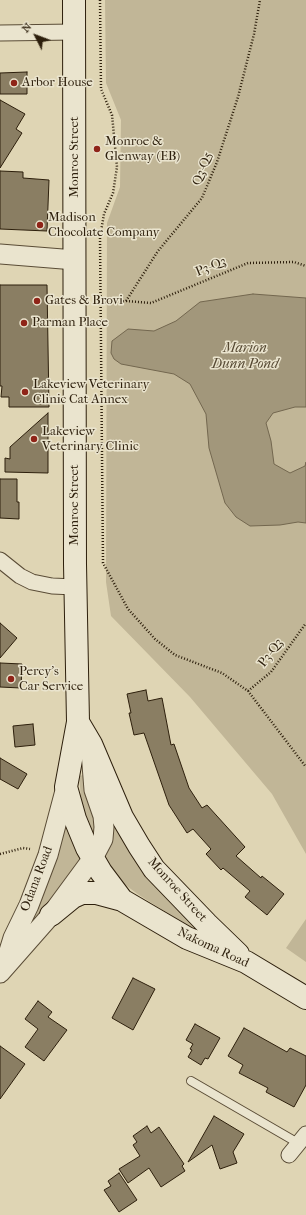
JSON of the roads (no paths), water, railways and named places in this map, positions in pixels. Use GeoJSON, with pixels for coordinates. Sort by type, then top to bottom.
{"type":"FeatureCollection","features":[{"type":"Feature","properties":{"kind":"main road","name":"Monroe Street"},"geometry":{"type":"LineString","coordinates":[[74,0],[75,587],[78,722],[66,787],[79,831],[93,858]]}},
{"type":"Feature","properties":{"kind":"main road","name":"Monroe Street"},"geometry":{"type":"LineString","coordinates":[[78,722],[90,744],[122,816],[154,869],[246,962]]}},
{"type":"Feature","properties":{"kind":"main road","name":"Nakoma Road"},"geometry":{"type":"LineString","coordinates":[[93,858],[101,872],[122,900],[187,938],[246,962],[306,998]]}},
{"type":"Feature","properties":{"kind":"main road"},"geometry":{"type":"LineString","coordinates":[[51,916],[74,897],[82,893],[96,893],[122,900]]}},
{"type":"Feature","properties":{"kind":"street"},"geometry":{"type":"LineString","coordinates":[[0,33],[75,32]]}},
{"type":"Feature","properties":{"kind":"street"},"geometry":{"type":"LineString","coordinates":[[0,254],[75,260]]}},
{"type":"Feature","properties":{"kind":"street"},"geometry":{"type":"LineString","coordinates":[[0,560],[20,576],[32,582],[52,586],[75,587]]}},
{"type":"Feature","properties":{"kind":"street","name":"Monroe Street"},"geometry":{"type":"LineString","coordinates":[[90,744],[94,790],[103,816],[104,827],[103,839],[93,858]]}},
{"type":"Feature","properties":{"kind":"street","name":"Odana Road"},"geometry":{"type":"LineString","coordinates":[[2,971],[13,938],[29,905],[48,854],[66,787]]}},
{"type":"Feature","properties":{"kind":"street","name":"Odana Road"},"geometry":{"type":"LineString","coordinates":[[2,971],[51,916],[93,858]]}},
{"type":"Feature","properties":{"kind":"lane"},"geometry":{"type":"LineString","coordinates":[[191,1081],[298,1144]]}},
{"type":"Feature","properties":{"kind":"water","name":"Marion Dunn Pond"},"geometry":{"type":"Polygon","coordinates":[[[253,294],[306,298],[306,407],[295,407],[273,413],[266,423],[271,441],[274,464],[290,473],[305,466],[306,462],[306,523],[298,522],[280,525],[250,526],[236,517],[225,503],[209,448],[206,414],[190,384],[174,374],[121,364],[114,359],[111,353],[112,341],[128,329],[154,331],[176,321],[200,302],[253,294]]]}},
{"type":"Feature","properties":{"kind":"place","name":"Arbor House"},"geometry":{"type":"Point","coordinates":[14,83]}},
{"type":"Feature","properties":{"kind":"place","name":"Monroe & Glenway (EB)"},"geometry":{"type":"Point","coordinates":[97,149]}},
{"type":"Feature","properties":{"kind":"place","name":"Madison Chocolate Company"},"geometry":{"type":"Point","coordinates":[40,225]}},
{"type":"Feature","properties":{"kind":"place","name":"Gates & Brovi"},"geometry":{"type":"Point","coordinates":[37,301]}},
{"type":"Feature","properties":{"kind":"place","name":"Parman Place"},"geometry":{"type":"Point","coordinates":[24,323]}},
{"type":"Feature","properties":{"kind":"place","name":"Lakeview Veterinary Clinic Cat Annex"},"geometry":{"type":"Point","coordinates":[25,392]}},
{"type":"Feature","properties":{"kind":"place","name":"Lakeview Veterinary Clinic"},"geometry":{"type":"Point","coordinates":[34,439]}},
{"type":"Feature","properties":{"kind":"place","name":"Percy's Car Service"},"geometry":{"type":"Point","coordinates":[11,679]}}]}
